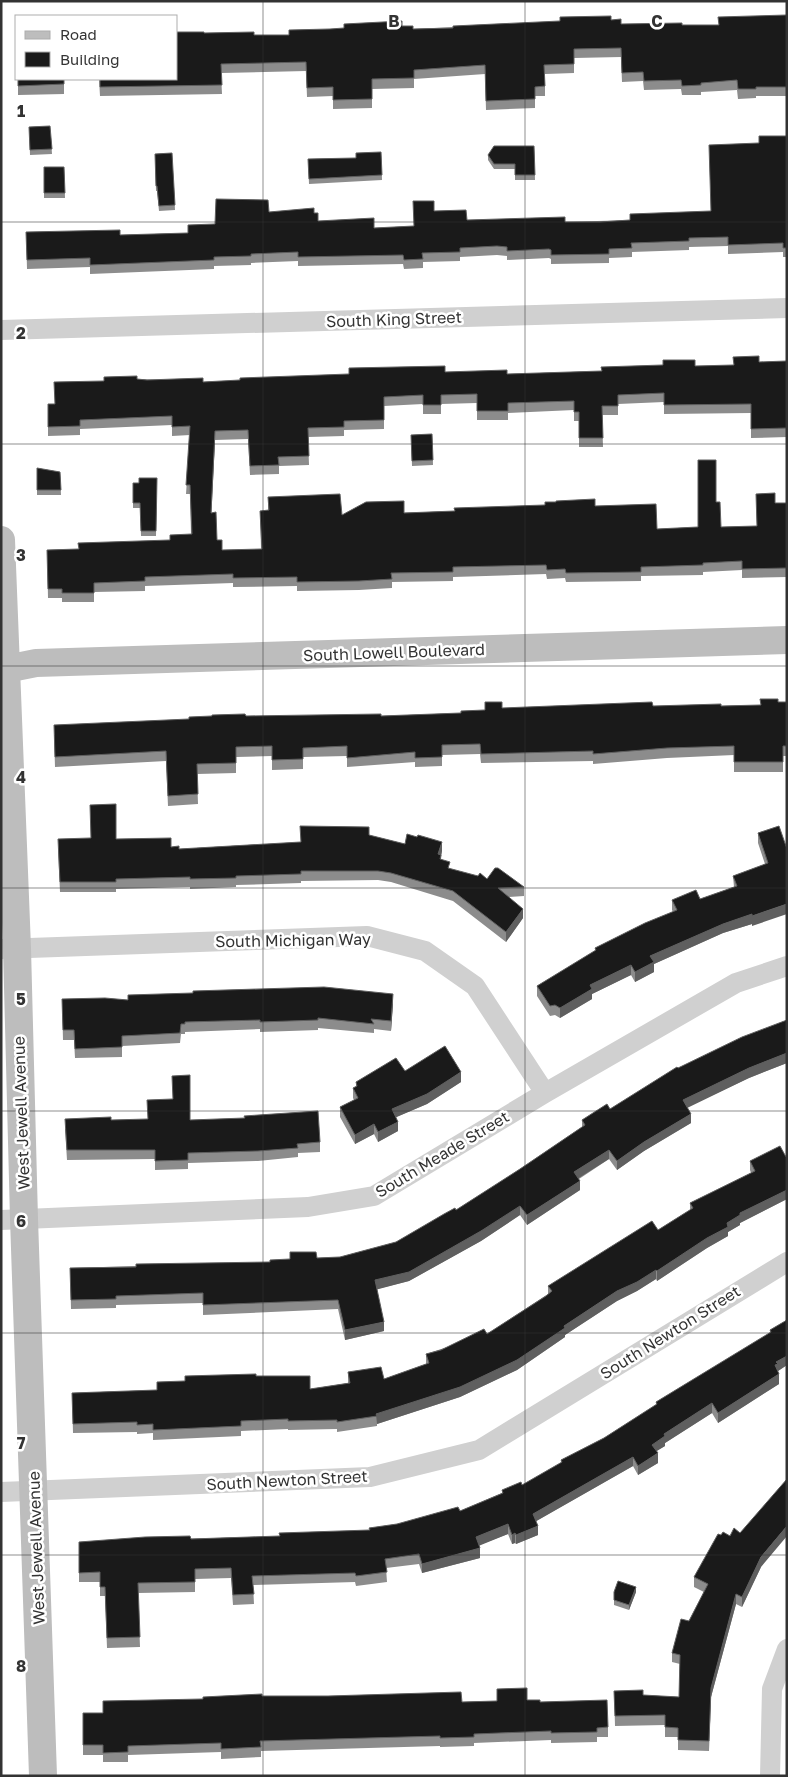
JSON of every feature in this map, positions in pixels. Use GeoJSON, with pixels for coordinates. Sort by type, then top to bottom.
{"type":"FeatureCollection","features":[{"type":"Feature","properties":{"kind":"main road","name":"West Jewell Avenue"},"geometry":{"type":"LineString","coordinates":[[1,540],[13,1219],[34,1492],[43,1776]]}},
{"type":"Feature","properties":{"kind":"main road","name":"South Lowell Boulevard"},"geometry":{"type":"LineString","coordinates":[[4,669],[36,663],[787,640]]}},
{"type":"Feature","properties":{"kind":"street","name":"South King Street"},"geometry":{"type":"LineString","coordinates":[[1,330],[787,308]]}},
{"type":"Feature","properties":{"kind":"street","name":"South Michigan Way"},"geometry":{"type":"LineString","coordinates":[[9,948],[367,936],[425,951],[475,986],[545,1092]]}},
{"type":"Feature","properties":{"kind":"street","name":"South Meade Street"},"geometry":{"type":"LineString","coordinates":[[13,1219],[308,1207],[374,1196],[545,1092],[736,984],[787,966]]}},
{"type":"Feature","properties":{"kind":"street","name":"South Newton Street"},"geometry":{"type":"LineString","coordinates":[[1,1492],[370,1477],[479,1450],[787,1262]]}},
{"type":"Feature","properties":{"kind":"street"},"geometry":{"type":"LineString","coordinates":[[770,1776],[772,1689],[787,1649]]}},
{"type":"Feature","properties":{"kind":"building"},"geometry":{"type":"Polygon","coordinates":[[[787,15],[787,87],[738,89],[737,80],[682,86],[681,80],[644,81],[643,72],[622,73],[621,48],[574,49],[574,64],[544,65],[545,86],[535,87],[535,99],[486,101],[485,65],[414,70],[414,78],[372,79],[372,99],[333,100],[333,87],[307,88],[306,62],[221,64],[222,85],[100,87],[100,80],[178,80],[178,32],[254,32],[254,35],[289,35],[289,30],[344,28],[344,24],[402,21],[402,26],[413,26],[413,29],[453,28],[453,26],[560,21],[560,17],[611,16],[611,20],[621,19],[621,24],[682,23],[682,25],[719,25],[718,17],[787,15]]]}},
{"type":"Feature","properties":{"kind":"building"},"geometry":{"type":"Polygon","coordinates":[[[18,80],[64,80],[64,84],[18,86],[18,80]]]}},
{"type":"Feature","properties":{"kind":"building"},"geometry":{"type":"Polygon","coordinates":[[[50,126],[52,149],[30,150],[29,127],[50,126]]]}},
{"type":"Feature","properties":{"kind":"building"},"geometry":{"type":"Polygon","coordinates":[[[759,136],[787,136],[787,248],[783,248],[783,243],[728,245],[728,237],[689,238],[689,241],[631,243],[632,248],[609,249],[609,254],[551,255],[551,250],[549,249],[507,251],[507,247],[497,246],[460,248],[460,252],[422,253],[423,259],[404,260],[403,255],[298,257],[298,252],[214,257],[214,260],[90,265],[90,258],[27,260],[26,232],[120,230],[120,235],[188,233],[188,225],[215,224],[216,199],[268,200],[269,212],[314,208],[314,213],[318,213],[318,221],[374,218],[374,228],[414,226],[413,201],[434,201],[434,211],[466,210],[467,220],[565,217],[565,222],[600,222],[630,220],[630,214],[711,211],[709,145],[759,143],[759,136]]]}},
{"type":"Feature","properties":{"kind":"building"},"geometry":{"type":"Polygon","coordinates":[[[494,146],[534,146],[535,175],[515,175],[515,164],[494,164],[488,155],[494,146]]]}},
{"type":"Feature","properties":{"kind":"building"},"geometry":{"type":"Polygon","coordinates":[[[381,152],[382,175],[309,179],[308,159],[356,158],[356,153],[381,152]]]}},
{"type":"Feature","properties":{"kind":"building"},"geometry":{"type":"Polygon","coordinates":[[[172,153],[175,205],[159,206],[155,154],[172,153]]]}},
{"type":"Feature","properties":{"kind":"building"},"geometry":{"type":"Polygon","coordinates":[[[44,167],[64,167],[65,193],[44,193],[44,167]]]}},
{"type":"Feature","properties":{"kind":"building"},"geometry":{"type":"Polygon","coordinates":[[[759,356],[759,362],[787,361],[787,428],[751,429],[751,404],[664,405],[664,393],[618,395],[618,406],[602,406],[603,438],[579,438],[579,412],[574,412],[574,401],[508,403],[508,411],[477,411],[477,394],[441,395],[441,405],[423,405],[423,395],[384,397],[384,420],[344,421],[344,427],[308,428],[309,456],[278,457],[279,465],[250,466],[248,430],[215,431],[211,513],[216,512],[217,540],[222,540],[222,550],[262,549],[260,511],[269,510],[268,497],[340,494],[342,515],[366,502],[404,501],[404,513],[455,511],[454,508],[545,505],[545,502],[595,499],[595,506],[656,504],[657,529],[698,527],[698,460],[716,460],[716,502],[720,502],[721,527],[757,526],[756,494],[775,493],[775,503],[787,503],[787,568],[742,569],[742,561],[703,563],[703,565],[641,567],[641,572],[566,573],[565,569],[547,570],[546,565],[453,567],[453,572],[391,573],[392,579],[359,581],[297,582],[297,577],[233,578],[233,574],[145,577],[145,581],[94,583],[94,593],[62,593],[62,589],[48,589],[47,550],[79,549],[78,543],[170,540],[170,535],[192,534],[190,485],[186,485],[190,426],[172,427],[172,416],[80,420],[80,426],[48,427],[48,404],[55,404],[54,382],[104,381],[104,377],[137,376],[137,379],[147,380],[203,378],[203,382],[240,380],[240,378],[349,374],[349,368],[445,366],[445,372],[507,370],[507,374],[602,371],[601,367],[663,365],[663,360],[695,360],[695,366],[734,365],[733,357],[759,356]]]}},
{"type":"Feature","properties":{"kind":"building"},"geometry":{"type":"Polygon","coordinates":[[[432,434],[433,460],[412,461],[411,435],[432,434]]]}},
{"type":"Feature","properties":{"kind":"building"},"geometry":{"type":"Polygon","coordinates":[[[37,468],[60,472],[61,490],[37,490],[37,468]]]}},
{"type":"Feature","properties":{"kind":"building"},"geometry":{"type":"Polygon","coordinates":[[[139,478],[157,478],[156,531],[141,531],[140,503],[133,503],[133,483],[139,483],[139,478]]]}},
{"type":"Feature","properties":{"kind":"building"},"geometry":{"type":"Polygon","coordinates":[[[760,699],[778,699],[778,702],[787,702],[787,746],[783,746],[783,762],[734,762],[734,746],[667,748],[593,754],[593,751],[481,754],[480,744],[442,745],[442,757],[415,758],[415,752],[347,758],[347,746],[303,748],[303,759],[272,760],[272,746],[236,747],[236,763],[197,764],[198,794],[168,796],[166,751],[55,757],[54,725],[189,719],[189,717],[245,714],[246,716],[381,714],[381,716],[461,713],[461,711],[485,710],[485,702],[502,702],[502,708],[652,702],[653,706],[721,704],[721,706],[761,705],[760,699]]]}},
{"type":"Feature","properties":{"kind":"building"},"geometry":{"type":"Polygon","coordinates":[[[116,804],[116,839],[171,838],[171,847],[179,846],[179,849],[301,842],[300,826],[369,827],[369,835],[405,844],[407,834],[417,837],[418,835],[442,842],[438,854],[441,855],[440,859],[450,862],[448,868],[478,876],[480,873],[487,879],[495,868],[498,868],[524,887],[498,888],[523,909],[506,932],[453,891],[378,871],[301,871],[301,874],[236,876],[236,878],[190,879],[190,877],[116,879],[116,882],[60,882],[58,839],[91,838],[90,805],[116,804]]]}},
{"type":"Feature","properties":{"kind":"building"},"geometry":{"type":"Polygon","coordinates":[[[779,826],[787,849],[787,904],[723,924],[650,956],[654,962],[635,972],[631,965],[590,985],[592,989],[560,1008],[555,1005],[550,1006],[537,986],[596,950],[595,948],[645,923],[677,910],[672,900],[696,890],[700,899],[737,886],[733,876],[768,863],[758,833],[779,826]]]}},
{"type":"Feature","properties":{"kind":"building"},"geometry":{"type":"Polygon","coordinates":[[[324,987],[393,994],[391,1021],[371,1019],[374,1024],[318,1018],[318,1020],[260,1022],[260,1020],[185,1022],[185,1024],[181,1024],[180,1033],[122,1036],[122,1047],[75,1049],[74,1030],[63,1030],[62,999],[105,998],[128,1000],[128,995],[324,987]]]}},
{"type":"Feature","properties":{"kind":"building"},"geometry":{"type":"Polygon","coordinates":[[[787,1020],[787,1053],[749,1068],[683,1100],[691,1114],[644,1142],[617,1161],[609,1150],[574,1172],[580,1181],[527,1215],[520,1206],[481,1231],[409,1272],[375,1280],[384,1322],[345,1330],[338,1300],[203,1305],[203,1293],[116,1296],[116,1299],[71,1300],[70,1268],[136,1267],[136,1264],[270,1262],[270,1260],[290,1259],[290,1252],[316,1252],[317,1258],[340,1257],[396,1242],[455,1208],[456,1210],[520,1169],[585,1125],[582,1120],[607,1104],[610,1109],[677,1067],[742,1037],[787,1020]]]}},
{"type":"Feature","properties":{"kind":"building"},"geometry":{"type":"Polygon","coordinates":[[[445,1046],[461,1072],[427,1094],[392,1109],[398,1122],[378,1132],[374,1124],[355,1135],[340,1107],[358,1098],[353,1088],[357,1086],[356,1082],[396,1058],[405,1071],[445,1046]]]}},
{"type":"Feature","properties":{"kind":"building"},"geometry":{"type":"Polygon","coordinates":[[[190,1075],[190,1120],[245,1118],[244,1116],[318,1111],[320,1142],[297,1144],[298,1148],[188,1153],[188,1160],[155,1161],[155,1150],[67,1150],[65,1119],[111,1117],[111,1120],[148,1119],[147,1100],[173,1099],[172,1076],[190,1075]]]}},
{"type":"Feature","properties":{"kind":"building"},"geometry":{"type":"Polygon","coordinates":[[[780,1146],[787,1156],[787,1190],[740,1213],[740,1215],[727,1223],[728,1227],[707,1238],[657,1271],[617,1291],[517,1360],[460,1387],[376,1414],[377,1416],[337,1422],[337,1420],[288,1421],[288,1419],[241,1421],[241,1426],[153,1430],[153,1424],[137,1425],[137,1422],[73,1424],[72,1393],[157,1390],[157,1382],[185,1381],[185,1376],[256,1374],[256,1376],[310,1376],[310,1389],[350,1383],[348,1372],[381,1367],[384,1379],[429,1363],[426,1354],[441,1350],[484,1329],[487,1334],[546,1296],[552,1291],[548,1286],[652,1221],[658,1230],[693,1208],[690,1203],[755,1171],[750,1161],[780,1146]]]}},
{"type":"Feature","properties":{"kind":"building"},"geometry":{"type":"Polygon","coordinates":[[[787,1320],[787,1356],[776,1362],[778,1364],[775,1365],[779,1374],[718,1413],[712,1403],[664,1434],[665,1436],[652,1445],[658,1453],[638,1466],[633,1457],[533,1514],[538,1526],[512,1535],[508,1524],[476,1537],[480,1548],[422,1564],[419,1554],[385,1559],[387,1572],[356,1576],[355,1573],[252,1576],[254,1594],[233,1595],[231,1568],[195,1569],[195,1582],[138,1583],[140,1637],[107,1638],[105,1587],[100,1587],[100,1572],[79,1573],[79,1542],[145,1537],[190,1536],[191,1539],[280,1536],[279,1533],[370,1530],[369,1528],[397,1524],[458,1507],[460,1511],[503,1493],[502,1490],[521,1482],[522,1485],[562,1462],[561,1460],[604,1438],[657,1404],[656,1402],[771,1332],[770,1330],[787,1320]]]}},
{"type":"Feature","properties":{"kind":"building"},"geometry":{"type":"Polygon","coordinates":[[[787,1479],[787,1526],[761,1557],[742,1597],[736,1594],[711,1688],[709,1741],[678,1740],[678,1728],[665,1727],[665,1715],[615,1716],[614,1691],[643,1690],[643,1695],[679,1697],[680,1655],[672,1653],[681,1619],[689,1621],[708,1584],[694,1577],[718,1534],[721,1535],[723,1532],[730,1536],[734,1528],[740,1533],[787,1479]]]}},
{"type":"Feature","properties":{"kind":"building"},"geometry":{"type":"Polygon","coordinates":[[[618,1581],[636,1587],[629,1605],[614,1600],[614,1592],[618,1581]]]}},
{"type":"Feature","properties":{"kind":"building"},"geometry":{"type":"Polygon","coordinates":[[[527,1688],[527,1700],[540,1700],[540,1702],[607,1700],[608,1727],[597,1728],[597,1732],[551,1733],[551,1731],[474,1734],[474,1737],[440,1738],[440,1736],[260,1741],[261,1747],[221,1749],[221,1743],[128,1746],[128,1752],[103,1753],[103,1745],[83,1745],[83,1713],[103,1713],[103,1701],[203,1699],[203,1697],[262,1694],[262,1696],[328,1696],[461,1692],[462,1702],[497,1701],[497,1689],[527,1688]]]}}]}
